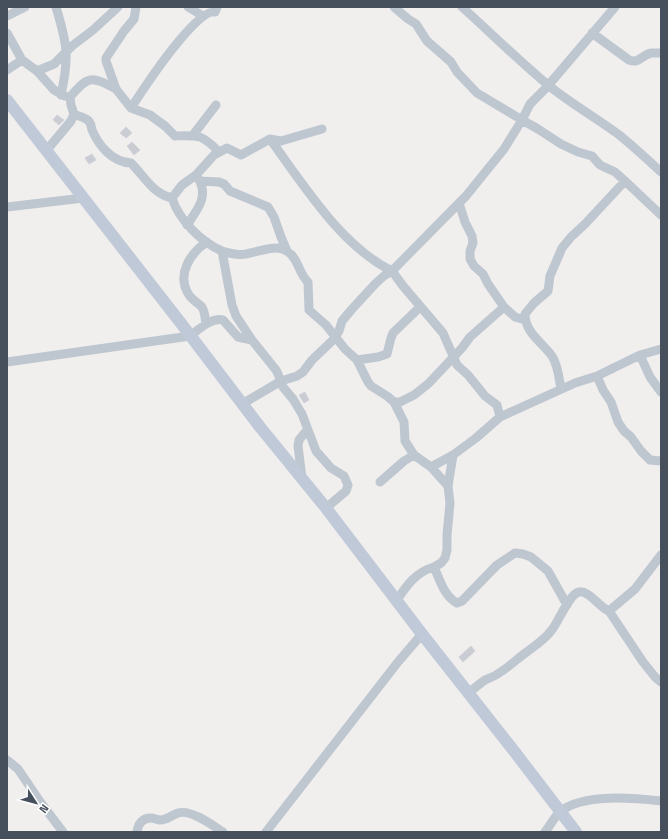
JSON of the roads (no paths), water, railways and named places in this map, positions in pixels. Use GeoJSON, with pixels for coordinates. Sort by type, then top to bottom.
{"type":"FeatureCollection","features":[{"type":"Feature","properties":{"kind":"main road"},"geometry":{"type":"LineString","coordinates":[[7,100],[242,404],[326,508],[576,832]]}},
{"type":"Feature","properties":{"kind":"street"},"geometry":{"type":"LineString","coordinates":[[7,16],[25,7]]}},
{"type":"Feature","properties":{"kind":"street"},"geometry":{"type":"LineString","coordinates":[[56,7],[63,31],[66,51],[64,82],[65,96],[74,114],[87,119],[98,141],[114,159],[120,162],[131,163],[156,191],[165,197],[172,198]]}},
{"type":"Feature","properties":{"kind":"street"},"geometry":{"type":"LineString","coordinates":[[37,71],[54,64],[66,51],[93,30],[118,7]]}},
{"type":"Feature","properties":{"kind":"street"},"geometry":{"type":"LineString","coordinates":[[136,7],[134,19],[106,58],[116,89],[131,108],[150,115],[165,126],[175,136],[199,136],[208,141],[218,152]]}},
{"type":"Feature","properties":{"kind":"street"},"geometry":{"type":"LineString","coordinates":[[188,7],[203,16]]}},
{"type":"Feature","properties":{"kind":"street"},"geometry":{"type":"LineString","coordinates":[[131,108],[191,26],[203,16],[214,12],[217,7]]}},
{"type":"Feature","properties":{"kind":"street"},"geometry":{"type":"LineString","coordinates":[[394,7],[416,24],[427,40],[451,62],[457,72],[477,93],[538,129],[563,146],[592,156],[600,165],[615,172],[661,214]]}},
{"type":"Feature","properties":{"kind":"street"},"geometry":{"type":"LineString","coordinates":[[462,7],[512,54],[548,85],[617,133],[645,156],[661,172]]}},
{"type":"Feature","properties":{"kind":"street"},"geometry":{"type":"LineString","coordinates":[[242,404],[281,381],[297,376],[302,372],[335,336],[342,321],[376,283],[392,271],[459,203],[504,149],[530,104],[614,7]]}},
{"type":"Feature","properties":{"kind":"street"},"geometry":{"type":"LineString","coordinates":[[7,33],[22,60],[37,71],[54,90],[65,96]]}},
{"type":"Feature","properties":{"kind":"street"},"geometry":{"type":"LineString","coordinates":[[592,33],[633,62],[650,53],[661,53]]}},
{"type":"Feature","properties":{"kind":"street"},"geometry":{"type":"LineString","coordinates":[[7,70],[22,60]]}},
{"type":"Feature","properties":{"kind":"street"},"geometry":{"type":"LineString","coordinates":[[65,96],[84,82],[92,79],[100,81],[116,89]]}},
{"type":"Feature","properties":{"kind":"street"},"geometry":{"type":"LineString","coordinates":[[193,135],[216,104]]}},
{"type":"Feature","properties":{"kind":"street"},"geometry":{"type":"LineString","coordinates":[[46,151],[71,122],[74,114]]}},
{"type":"Feature","properties":{"kind":"street"},"geometry":{"type":"LineString","coordinates":[[172,198],[182,185],[198,178],[218,152],[228,148],[241,155],[270,138],[282,141],[322,129]]}},
{"type":"Feature","properties":{"kind":"street"},"geometry":{"type":"LineString","coordinates":[[270,138],[308,193],[338,227],[376,263],[392,271],[420,307],[443,333],[457,366],[468,375],[485,396],[497,405],[500,417]]}},
{"type":"Feature","properties":{"kind":"street"},"geometry":{"type":"LineString","coordinates":[[187,225],[202,199],[203,190],[198,178]]}},
{"type":"Feature","properties":{"kind":"street"},"geometry":{"type":"LineString","coordinates":[[198,178],[224,184],[230,191],[268,207],[277,223],[287,251],[295,260],[302,278],[308,282],[309,310],[326,325],[345,349],[357,360],[371,386],[394,402],[404,422],[405,441],[414,455],[431,467],[448,486]]}},
{"type":"Feature","properties":{"kind":"street"},"geometry":{"type":"LineString","coordinates":[[561,389],[556,362],[532,334],[526,324],[525,314],[529,308],[548,291],[550,276],[562,248],[625,181]]}},
{"type":"Feature","properties":{"kind":"street"},"geometry":{"type":"LineString","coordinates":[[7,207],[83,198]]}},
{"type":"Feature","properties":{"kind":"street"},"geometry":{"type":"LineString","coordinates":[[172,198],[176,210],[187,225],[212,247],[236,255],[281,248],[287,251]]}},
{"type":"Feature","properties":{"kind":"street"},"geometry":{"type":"LineString","coordinates":[[459,203],[465,222],[472,236],[470,260],[483,274],[504,307],[515,316],[525,320]]}},
{"type":"Feature","properties":{"kind":"street"},"geometry":{"type":"LineString","coordinates":[[206,324],[202,306],[190,296],[186,290],[184,280],[186,265],[190,257],[200,246],[207,242]]}},
{"type":"Feature","properties":{"kind":"street"},"geometry":{"type":"LineString","coordinates":[[222,251],[232,304],[236,316],[278,374],[283,387],[293,399],[302,414],[316,451],[331,468],[344,476],[348,485],[346,491],[326,508]]}},
{"type":"Feature","properties":{"kind":"street"},"geometry":{"type":"LineString","coordinates":[[357,360],[387,354],[391,338],[394,333],[420,307]]}},
{"type":"Feature","properties":{"kind":"street"},"geometry":{"type":"LineString","coordinates":[[394,402],[400,402],[414,395],[435,378],[470,337],[504,307]]}},
{"type":"Feature","properties":{"kind":"street"},"geometry":{"type":"LineString","coordinates":[[7,362],[190,336],[206,324],[220,319],[223,320],[238,337],[252,340]]}},
{"type":"Feature","properties":{"kind":"street"},"geometry":{"type":"LineString","coordinates":[[431,467],[453,455],[476,438],[500,417],[575,383],[597,376],[640,355],[661,349]]}},
{"type":"Feature","properties":{"kind":"street"},"geometry":{"type":"LineString","coordinates":[[640,355],[650,377],[661,392]]}},
{"type":"Feature","properties":{"kind":"street"},"geometry":{"type":"LineString","coordinates":[[597,376],[603,390],[611,402],[618,422],[624,431],[631,437],[645,456],[650,460],[661,462]]}},
{"type":"Feature","properties":{"kind":"street"},"geometry":{"type":"LineString","coordinates":[[303,480],[298,446],[307,430]]}},
{"type":"Feature","properties":{"kind":"street"},"geometry":{"type":"LineString","coordinates":[[380,482],[404,461],[414,455]]}},
{"type":"Feature","properties":{"kind":"street"},"geometry":{"type":"LineString","coordinates":[[396,600],[417,574],[441,563],[445,558],[447,550],[450,503],[448,486],[453,455]]}},
{"type":"Feature","properties":{"kind":"street"},"geometry":{"type":"LineString","coordinates":[[434,567],[442,587],[451,600],[457,603],[462,601],[497,565],[515,554],[523,554],[548,570],[567,605]]}},
{"type":"Feature","properties":{"kind":"street"},"geometry":{"type":"LineString","coordinates":[[609,611],[635,589],[661,555]]}},
{"type":"Feature","properties":{"kind":"street"},"geometry":{"type":"LineString","coordinates":[[468,693],[518,660],[547,637],[557,625],[567,605],[577,592],[583,592],[609,611],[643,662],[661,682]]}},
{"type":"Feature","properties":{"kind":"street"},"geometry":{"type":"LineString","coordinates":[[266,832],[398,662],[422,634]]}},
{"type":"Feature","properties":{"kind":"street"},"geometry":{"type":"LineString","coordinates":[[7,760],[18,769],[63,832]]}},
{"type":"Feature","properties":{"kind":"street"},"geometry":{"type":"LineString","coordinates":[[545,832],[561,812],[579,803],[599,799],[636,798],[661,801]]}},
{"type":"Feature","properties":{"kind":"street"},"geometry":{"type":"LineString","coordinates":[[137,832],[141,821],[150,818],[160,820],[166,819],[179,812],[203,818],[223,832]]}}]}
